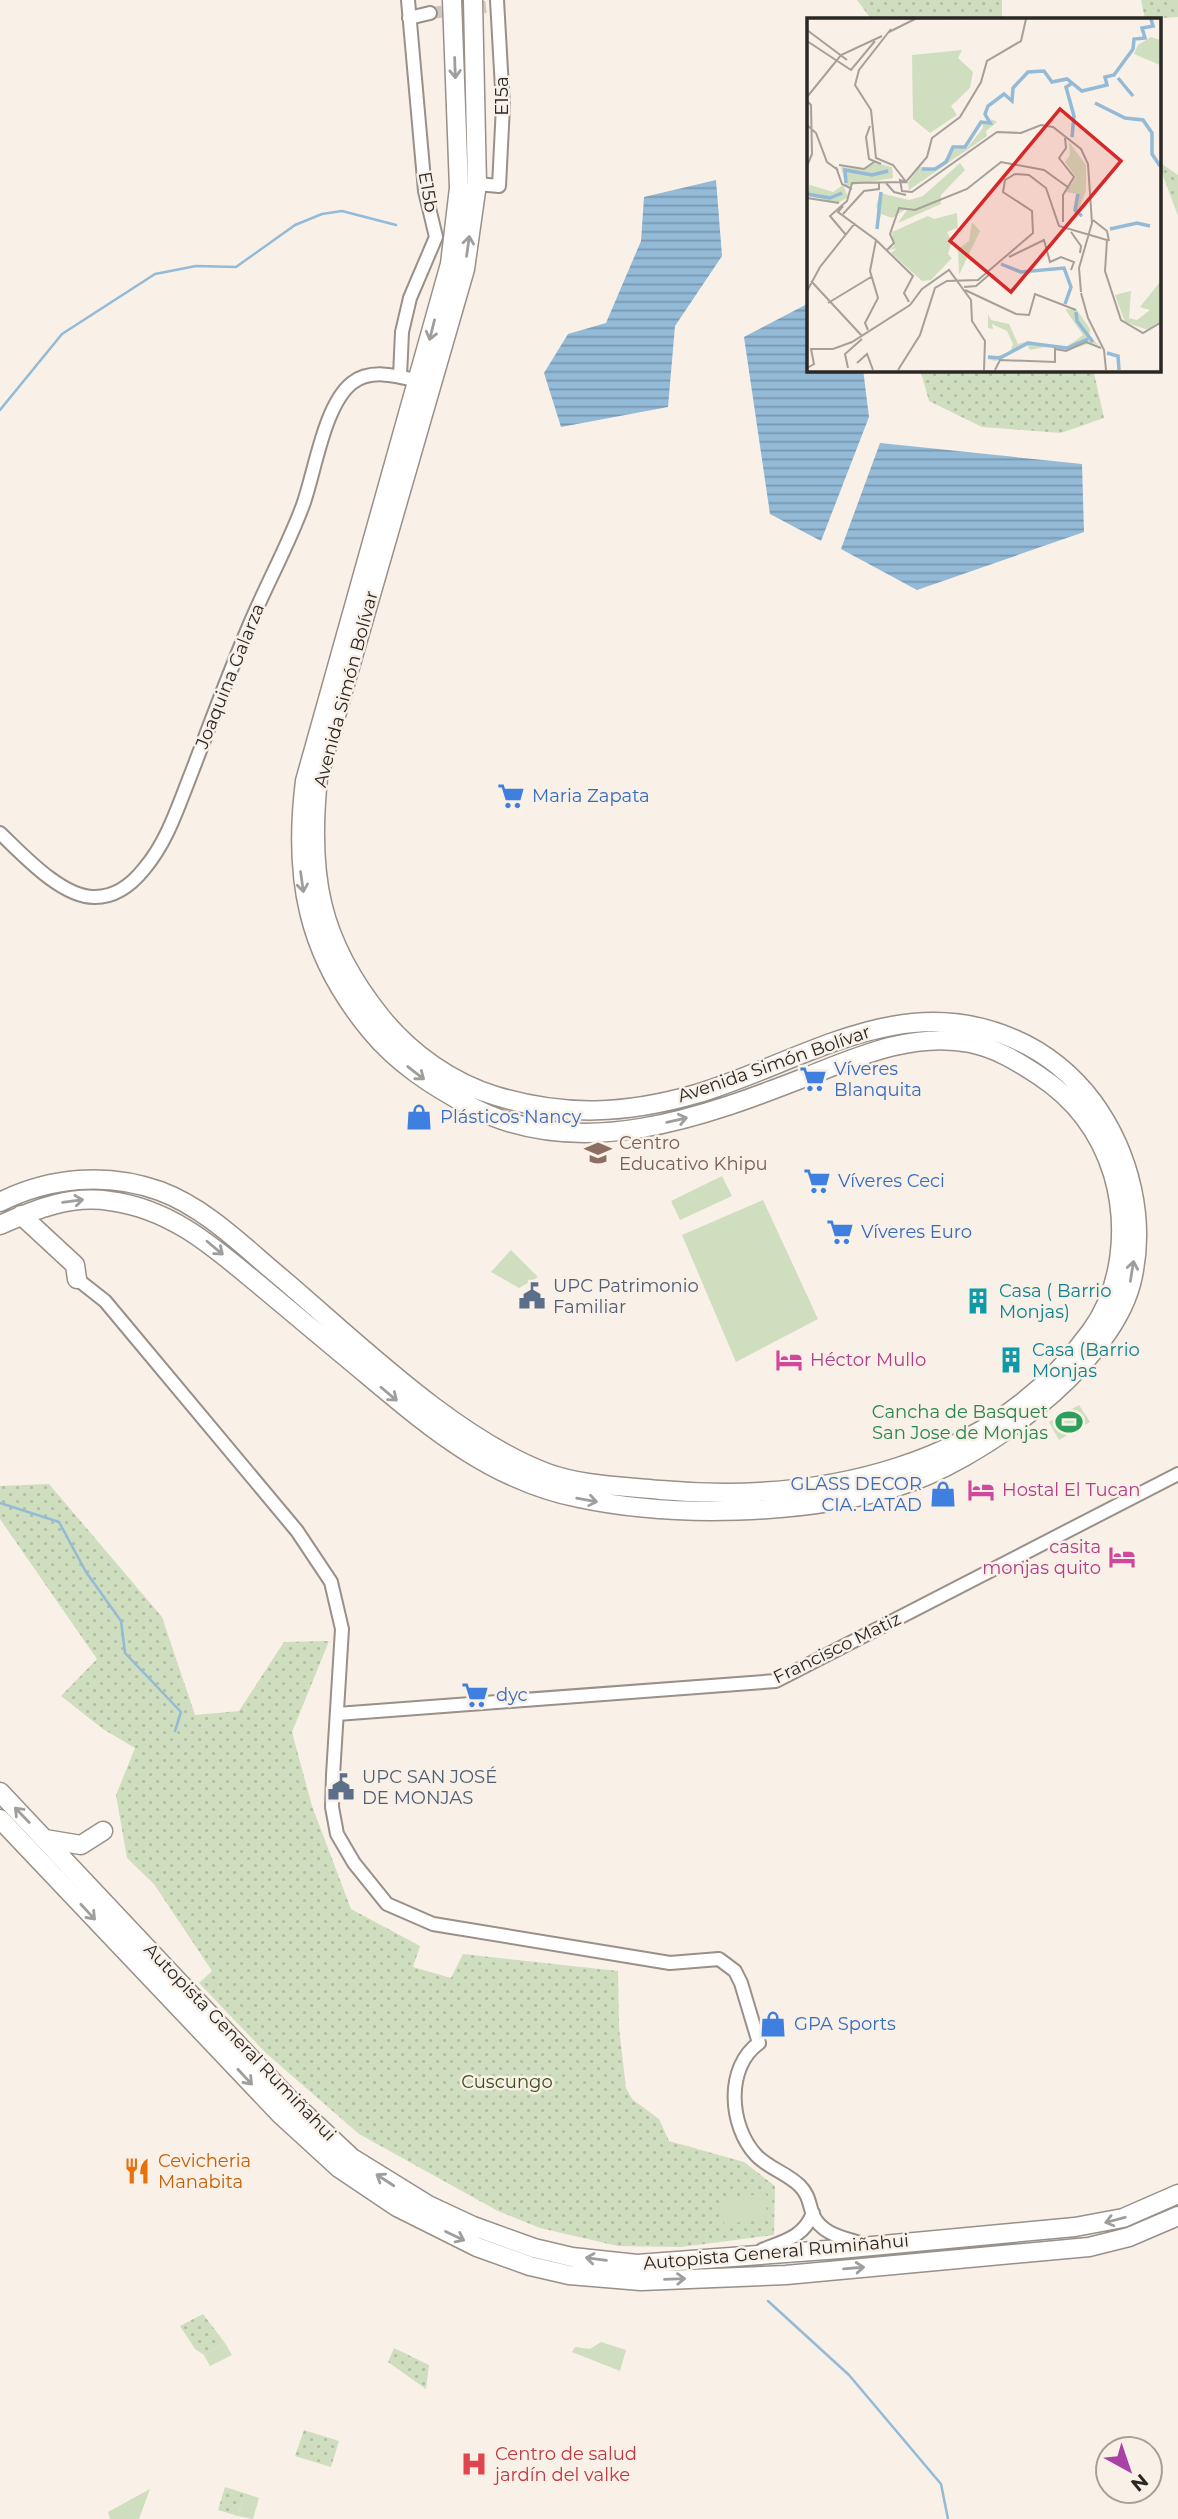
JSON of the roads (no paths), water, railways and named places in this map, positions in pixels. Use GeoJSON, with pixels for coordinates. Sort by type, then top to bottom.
{"type":"FeatureCollection","features":[{"type":"Feature","properties":{"kind":"highway","name":"Avenida Simón Bolívar"},"geometry":{"type":"LineString","coordinates":[[0,1202],[43,1186],[91,1178],[117,1180],[159,1191],[179,1200],[217,1224],[462,1427],[525,1464],[554,1475],[595,1484],[744,1494],[822,1487],[885,1473],[938,1453],[999,1419],[1062,1365],[1100,1317],[1115,1277],[1123,1224],[1118,1192],[1104,1148],[1087,1119],[1058,1088],[993,1050],[955,1041],[931,1041],[885,1048],[752,1098],[687,1118],[599,1135],[559,1133],[496,1118],[436,1087],[390,1053],[354,1010],[326,962],[316,938],[303,889],[299,827],[305,781],[450,264],[459,188],[452,0]]}},
{"type":"Feature","properties":{"kind":"highway","name":"Avenida Simón Bolívar"},"geometry":{"type":"LineString","coordinates":[[7,1223],[46,1206],[86,1199],[120,1202],[156,1213],[207,1241],[412,1414],[485,1465],[564,1495],[669,1508],[819,1504],[888,1489],[920,1478],[979,1448],[1032,1411],[1082,1365],[1102,1339],[1123,1303],[1130,1285],[1137,1242],[1135,1202],[1114,1133],[1071,1077],[1042,1054],[1014,1039],[987,1028],[959,1023],[926,1020],[895,1024],[836,1041],[688,1096],[609,1111],[559,1111],[533,1108],[479,1091],[429,1062],[391,1029],[346,967],[331,935],[314,864],[313,831],[318,778],[465,269],[477,184],[489,3]]}},
{"type":"Feature","properties":{"kind":"highway"},"geometry":{"type":"LineString","coordinates":[[7,1223],[75,1265],[77,1279]]}},
{"type":"Feature","properties":{"kind":"highway","name":"Autopista General Rumiñahui"},"geometry":{"type":"LineString","coordinates":[[0,1792],[290,2101],[352,2158],[428,2205],[497,2235],[572,2257],[637,2264],[1093,2224],[1123,2218],[1178,2194]]}},
{"type":"Feature","properties":{"kind":"highway","name":"Autopista General Rumiñahui"},"geometry":{"type":"LineString","coordinates":[[0,1819],[279,2114],[339,2168],[397,2207],[477,2247],[530,2266],[569,2275],[641,2281],[786,2275],[1089,2247],[1129,2237],[1178,2216]]}},
{"type":"Feature","properties":{"kind":"highway"},"geometry":{"type":"LineString","coordinates":[[45,1839],[80,1844],[103,1832]]}},
{"type":"Feature","properties":{"kind":"highway"},"geometry":{"type":"LineString","coordinates":[[119,1898],[136,1924],[134,1932]]}},
{"type":"Feature","properties":{"kind":"street","name":"E15b"},"geometry":{"type":"LineString","coordinates":[[400,376],[402,332],[410,298],[436,237],[425,191],[408,1]]}},
{"type":"Feature","properties":{"kind":"street","name":"E15a"},"geometry":{"type":"LineString","coordinates":[[477,184],[499,186],[503,106],[489,3]]}},
{"type":"Feature","properties":{"kind":"street"},"geometry":{"type":"LineString","coordinates":[[409,18],[430,13]]}},
{"type":"Feature","properties":{"kind":"street","name":"Joaquina Galarza"},"geometry":{"type":"LineString","coordinates":[[0,833],[38,869],[83,895],[95,897],[119,891],[145,869],[171,823],[249,625],[297,521],[316,452],[336,407],[347,388],[358,379],[371,375],[400,376],[419,381]]}},
{"type":"Feature","properties":{"kind":"street"},"geometry":{"type":"LineString","coordinates":[[77,1279],[105,1301],[318,1559],[331,1582],[340,1611],[342,1654],[333,1821],[345,1851],[387,1904],[433,1924],[643,1959],[682,1964],[719,1959],[735,1971],[741,1983],[759,2043],[742,2058],[735,2078],[740,2130],[760,2159],[802,2188],[810,2200],[813,2213],[824,2229],[834,2235],[867,2245]]}},
{"type":"Feature","properties":{"kind":"street","name":"Francisco Matiz"},"geometry":{"type":"LineString","coordinates":[[337,1714],[776,1681],[1178,1474]]}},
{"type":"Feature","properties":{"kind":"street"},"geometry":{"type":"LineString","coordinates":[[750,2255],[797,2236],[808,2226],[813,2213]]}},
{"type":"Feature","properties":{"kind":"water"},"geometry":{"type":"Polygon","coordinates":[[[716,180],[722,256],[675,326],[668,407],[561,427],[544,373],[568,334],[606,323],[641,241],[644,197],[716,180]]]}},
{"type":"Feature","properties":{"kind":"water"},"geometry":{"type":"Polygon","coordinates":[[[807,304],[807,371],[863,371],[869,417],[821,541],[770,514],[744,337],[807,304]]]}},
{"type":"Feature","properties":{"kind":"water"},"geometry":{"type":"Polygon","coordinates":[[[880,443],[1082,464],[1084,532],[917,590],[841,549],[880,443]]]}},
{"type":"Feature","properties":{"kind":"waterway"},"geometry":{"type":"LineString","coordinates":[[0,410],[62,334],[155,274],[196,266],[236,267],[295,225],[322,214],[342,211],[396,225]]}},
{"type":"Feature","properties":{"kind":"waterway"},"geometry":{"type":"LineString","coordinates":[[0,1503],[59,1522],[86,1572],[121,1621],[125,1653],[181,1712],[175,1731]]}},
{"type":"Feature","properties":{"kind":"waterway"},"geometry":{"type":"LineString","coordinates":[[768,2301],[849,2375],[941,2484],[948,2519]]}},
{"type":"Feature","properties":{"kind":"tunnel"},"geometry":{"type":"LineString","coordinates":[[430,13],[486,7]]}},
{"type":"Feature","properties":{"kind":"place","name":"Maria Zapata"},"geometry":{"type":"Point","coordinates":[511,796]}},
{"type":"Feature","properties":{"kind":"place","name":"Víveres Blanquita"},"geometry":{"type":"Point","coordinates":[813,1079]}},
{"type":"Feature","properties":{"kind":"place","name":"Plásticos Nancy"},"geometry":{"type":"Point","coordinates":[419,1117]}},
{"type":"Feature","properties":{"kind":"place","name":"Centro Educativo Khipu"},"geometry":{"type":"Point","coordinates":[598,1153]}},
{"type":"Feature","properties":{"kind":"place","name":"Víveres Ceci"},"geometry":{"type":"Point","coordinates":[817,1181]}},
{"type":"Feature","properties":{"kind":"place","name":"Víveres Euro"},"geometry":{"type":"Point","coordinates":[840,1232]}},
{"type":"Feature","properties":{"kind":"place","name":"UPC Patrimonio Familiar"},"geometry":{"type":"Point","coordinates":[532,1296]}},
{"type":"Feature","properties":{"kind":"place","name":"Casa ( Barrio Monjas)"},"geometry":{"type":"Point","coordinates":[978,1301]}},
{"type":"Feature","properties":{"kind":"place","name":"Héctor Mullo"},"geometry":{"type":"Point","coordinates":[789,1360]}},
{"type":"Feature","properties":{"kind":"place","name":"Casa (Barrio Monjas"},"geometry":{"type":"Point","coordinates":[1011,1360]}},
{"type":"Feature","properties":{"kind":"place","name":"Cancha de Basquet San Jose de Monjas"},"geometry":{"type":"Point","coordinates":[1069,1422]}},
{"type":"Feature","properties":{"kind":"place","name":"Hostal El Tucan"},"geometry":{"type":"Point","coordinates":[981,1490]}},
{"type":"Feature","properties":{"kind":"place","name":"GLASS DECOR CIA. LATAD"},"geometry":{"type":"Point","coordinates":[943,1494]}},
{"type":"Feature","properties":{"kind":"place","name":"casita monjas quito"},"geometry":{"type":"Point","coordinates":[1122,1557]}},
{"type":"Feature","properties":{"kind":"place","name":"dyc"},"geometry":{"type":"Point","coordinates":[475,1695]}},
{"type":"Feature","properties":{"kind":"place","name":"UPC SAN JOSÉ DE MONJAS"},"geometry":{"type":"Point","coordinates":[341,1787]}},
{"type":"Feature","properties":{"kind":"place","name":"GPA Sports"},"geometry":{"type":"Point","coordinates":[773,2024]}},
{"type":"Feature","properties":{"kind":"place","name":"Cevicheria Manabita"},"geometry":{"type":"Point","coordinates":[137,2171]}},
{"type":"Feature","properties":{"kind":"place","name":"Centro de salud jardín del valke"},"geometry":{"type":"Point","coordinates":[474,2464]}},
{"type":"Feature","properties":{"kind":"park label","name":"Cuscungo"},"geometry":{"type":"Point","coordinates":[507,2082]}}]}
